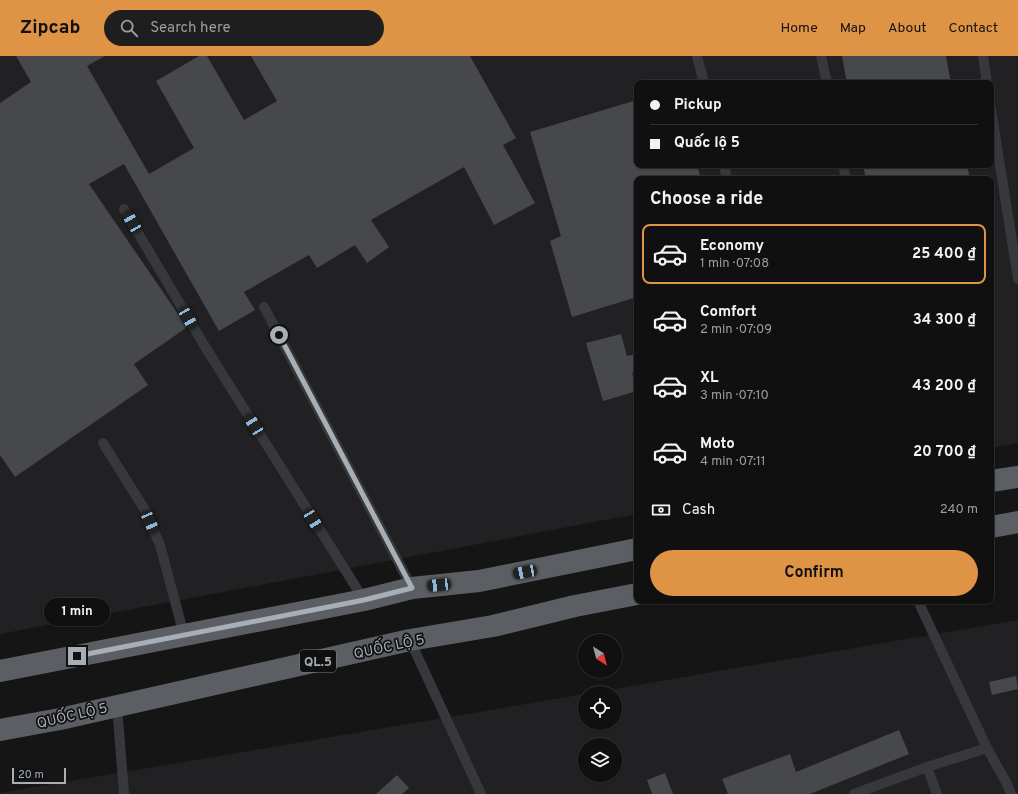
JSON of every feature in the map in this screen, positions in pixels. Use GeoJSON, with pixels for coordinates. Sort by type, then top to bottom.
{"type":"FeatureCollection","features":[{"type":"Feature","properties":{"kind":"highway"},"geometry":{"type":"LineString","coordinates":[[994,481],[1018,477]]}},
{"type":"Feature","properties":{"kind":"highway"},"geometry":{"type":"LineString","coordinates":[[994,526],[1018,522]]}},
{"type":"Feature","properties":{"kind":"highway"},"geometry":{"type":"LineString","coordinates":[[0,671],[364,600],[412,588],[479,581],[634,550]]}},
{"type":"Feature","properties":{"kind":"highway","name":"QUỐC LỘ 5"},"geometry":{"type":"LineString","coordinates":[[0,730],[60,719],[410,640],[493,626],[575,606],[634,595]]}},
{"type":"Feature","properties":{"kind":"lane"},"geometry":{"type":"LineString","coordinates":[[697,56],[703,80]]}},
{"type":"Feature","properties":{"kind":"lane"},"geometry":{"type":"LineString","coordinates":[[821,56],[826,80]]}},
{"type":"Feature","properties":{"kind":"lane"},"geometry":{"type":"LineString","coordinates":[[983,56],[987,80]]}},
{"type":"Feature","properties":{"kind":"lane"},"geometry":{"type":"LineString","coordinates":[[994,128],[1018,279]]}},
{"type":"Feature","properties":{"kind":"lane"},"geometry":{"type":"LineString","coordinates":[[124,209],[204,345],[364,600]]}},
{"type":"Feature","properties":{"kind":"lane"},"geometry":{"type":"LineString","coordinates":[[264,307],[412,588]]}},
{"type":"Feature","properties":{"kind":"lane"},"geometry":{"type":"LineString","coordinates":[[103,443],[145,510],[160,545],[184,635]]}},
{"type":"Feature","properties":{"kind":"lane"},"geometry":{"type":"LineString","coordinates":[[919,604],[987,748],[1011,794]]}},
{"type":"Feature","properties":{"kind":"lane"},"geometry":{"type":"LineString","coordinates":[[410,640],[481,794]]}},
{"type":"Feature","properties":{"kind":"lane"},"geometry":{"type":"LineString","coordinates":[[117,705],[124,794]]}},
{"type":"Feature","properties":{"kind":"lane"},"geometry":{"type":"LineString","coordinates":[[854,794],[927,767],[987,748]]}},
{"type":"Feature","properties":{"kind":"lane"},"geometry":{"type":"LineString","coordinates":[[927,767],[937,794]]}},
{"type":"Feature","properties":{"kind":"shaded area"},"geometry":{"type":"Polygon","coordinates":[[[0,56],[1018,56],[1018,443],[994,447],[994,176],[634,176],[634,515],[0,634],[0,56]]]}},
{"type":"Feature","properties":{"kind":"shaded area"},"geometry":{"type":"Polygon","coordinates":[[[1018,620],[1018,794],[0,793],[578,695],[578,730],[622,730],[622,688],[1018,620]]]}},
{"type":"Feature","properties":{"kind":"building"},"geometry":{"type":"Polygon","coordinates":[[[16,56],[105,56],[87,66],[149,174],[194,148],[156,81],[199,56],[207,56],[244,120],[277,101],[251,56],[470,56],[516,138],[503,145],[535,203],[494,225],[464,167],[371,220],[389,247],[367,263],[355,245],[317,268],[309,255],[244,292],[255,310],[219,331],[124,164],[89,184],[186,328],[134,364],[148,385],[15,477],[0,455],[0,103],[31,82],[16,56]]]}},
{"type":"Feature","properties":{"kind":"building"},"geometry":{"type":"Polygon","coordinates":[[[842,56],[946,56],[950,80],[846,80],[842,56]]]}},
{"type":"Feature","properties":{"kind":"building"},"geometry":{"type":"Polygon","coordinates":[[[634,101],[634,168],[698,168],[700,176],[634,176],[634,298],[572,317],[550,241],[561,236],[530,132],[634,101]]]}},
{"type":"Feature","properties":{"kind":"building"},"geometry":{"type":"Polygon","coordinates":[[[864,168],[968,168],[969,176],[865,176],[864,168]]]}},
{"type":"Feature","properties":{"kind":"building"},"geometry":{"type":"Polygon","coordinates":[[[621,334],[627,356],[634,355],[634,372],[632,373],[634,380],[634,392],[603,401],[586,343],[621,334]]]}},
{"type":"Feature","properties":{"kind":"building"},"geometry":{"type":"Polygon","coordinates":[[[1016,676],[1018,689],[992,695],[989,682],[1016,676]]]}},
{"type":"Feature","properties":{"kind":"building"},"geometry":{"type":"Polygon","coordinates":[[[899,730],[909,754],[810,794],[728,794],[722,779],[790,754],[796,772],[899,730]]]}},
{"type":"Feature","properties":{"kind":"building"},"geometry":{"type":"Polygon","coordinates":[[[665,773],[673,794],[652,794],[647,780],[665,773]]]}},
{"type":"Feature","properties":{"kind":"building"},"geometry":{"type":"Polygon","coordinates":[[[397,775],[409,788],[402,794],[376,794],[397,775]]]}},
{"type":"Feature","properties":{"kind":"route"},"geometry":{"type":"LineString","coordinates":[[77,656],[364,600],[412,588],[279,335]]}}]}
